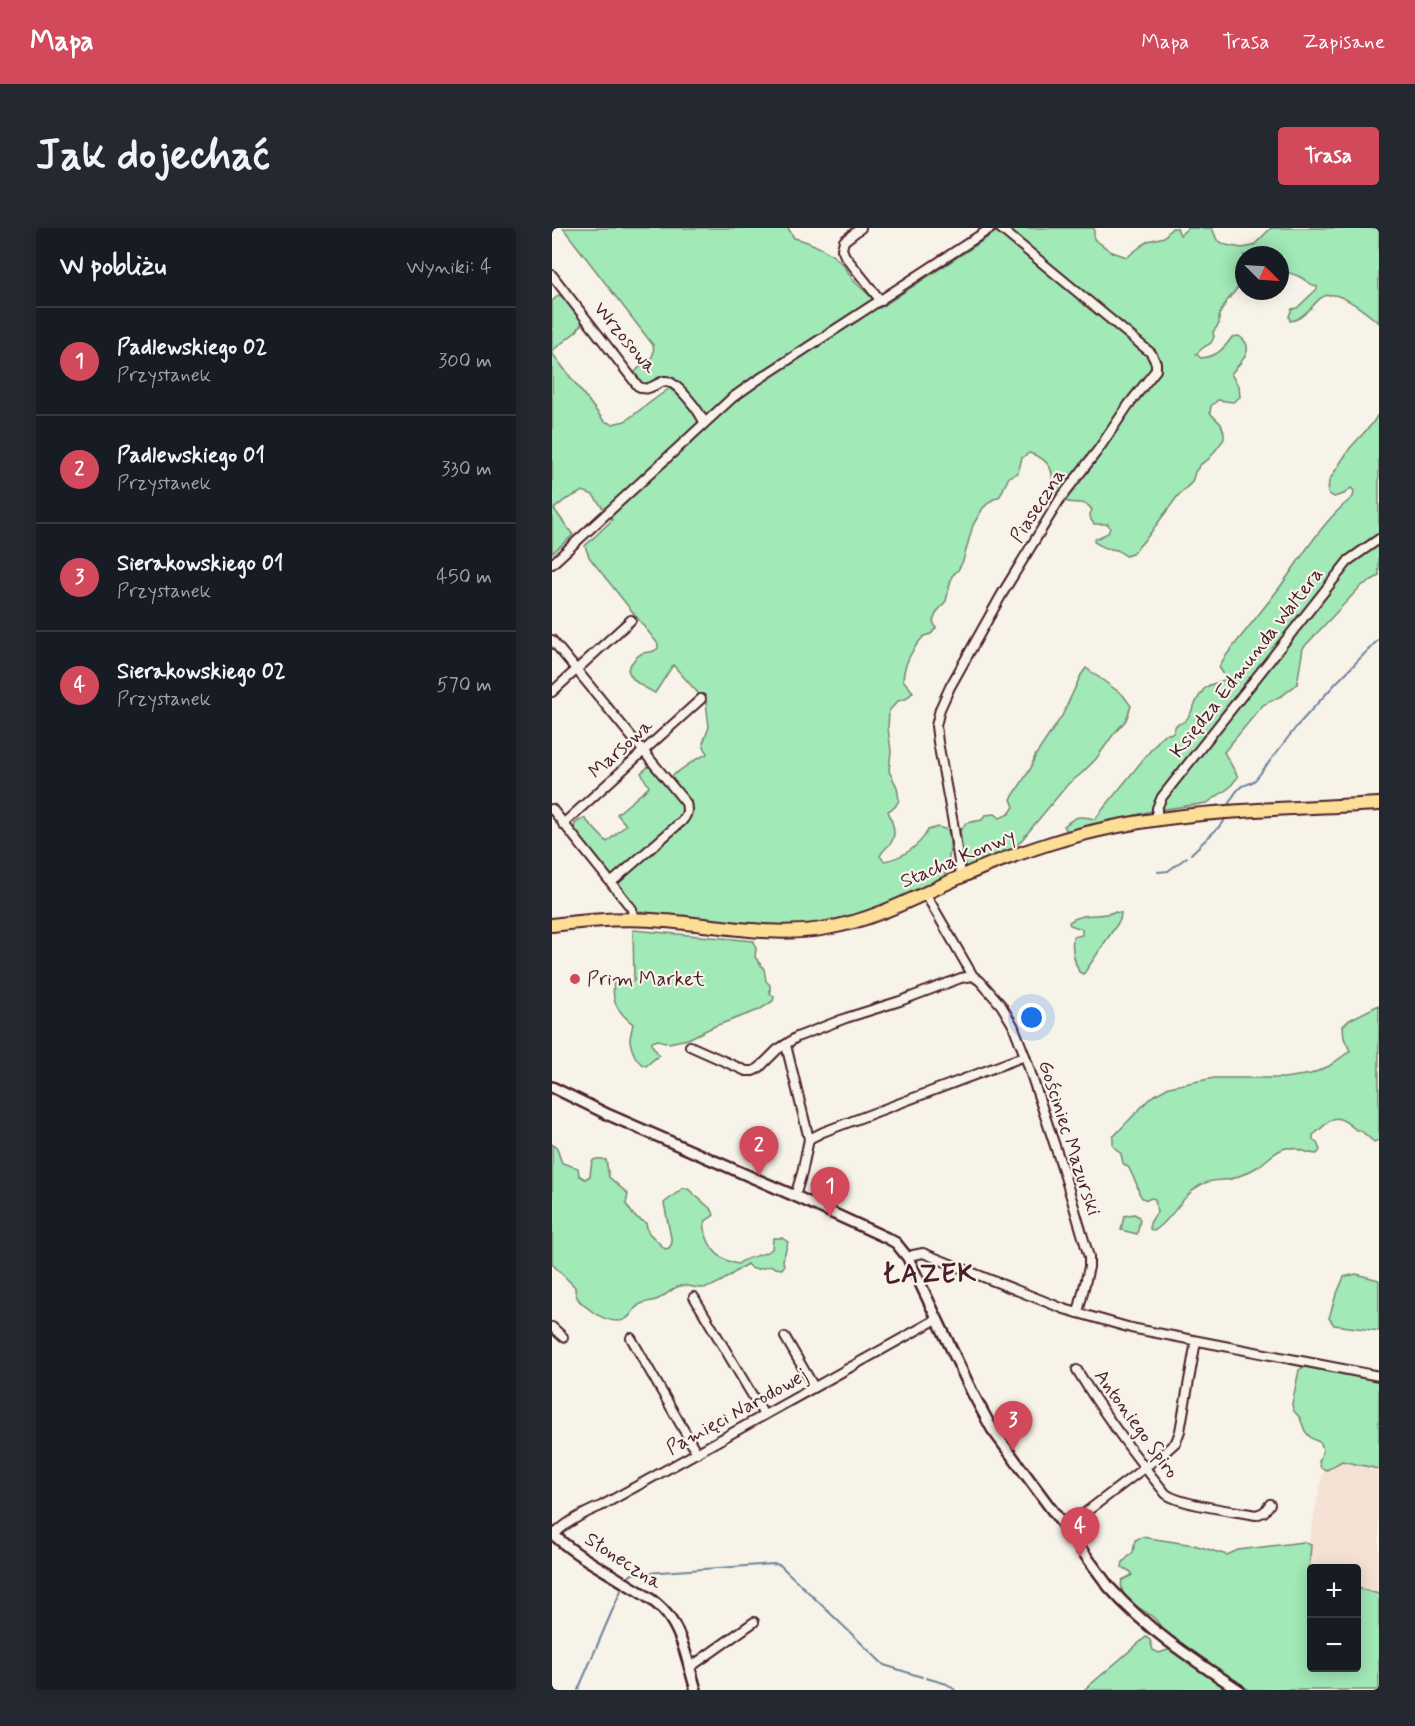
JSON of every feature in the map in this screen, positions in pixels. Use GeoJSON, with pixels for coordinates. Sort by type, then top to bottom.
{"type":"FeatureCollection","features":[{"type":"Feature","properties":{"kind":"main road","name":"Stacha Konwy"},"geometry":{"type":"LineString","coordinates":[[552,925],[592,920],[633,919],[769,931],[804,931],[862,920],[1012,856],[1066,838],[1118,825],[1219,813],[1379,804]]}},
{"type":"Feature","properties":{"kind":"street"},"geometry":{"type":"LineString","coordinates":[[861,228],[844,241],[842,249],[845,256],[881,301]]}},
{"type":"Feature","properties":{"kind":"street"},"geometry":{"type":"LineString","coordinates":[[552,564],[732,398],[991,228]]}},
{"type":"Feature","properties":{"kind":"street","name":"Piaseczna"},"geometry":{"type":"LineString","coordinates":[[961,876],[938,742],[936,726],[940,709],[1002,594],[1060,499],[1156,370],[1156,363],[1151,353],[1000,228]]}},
{"type":"Feature","properties":{"kind":"street","name":"Wrzosowa"},"geometry":{"type":"LineString","coordinates":[[552,275],[638,386],[648,389],[664,381],[670,381],[695,408],[704,423]]}},
{"type":"Feature","properties":{"kind":"street","name":"Księdza Edmunda Waltera"},"geometry":{"type":"LineString","coordinates":[[1157,819],[1157,808],[1162,798],[1348,560],[1379,539]]}},
{"type":"Feature","properties":{"kind":"street"},"geometry":{"type":"LineString","coordinates":[[552,692],[631,620]]}},
{"type":"Feature","properties":{"kind":"street"},"geometry":{"type":"LineString","coordinates":[[552,640],[686,803],[687,814],[682,821],[612,882]]}},
{"type":"Feature","properties":{"kind":"street","name":"Marsowa"},"geometry":{"type":"LineString","coordinates":[[563,824],[701,699]]}},
{"type":"Feature","properties":{"kind":"street"},"geometry":{"type":"LineString","coordinates":[[552,809],[632,909],[633,919]]}},
{"type":"Feature","properties":{"kind":"street","name":"Gościniec Mazurski"},"geometry":{"type":"LineString","coordinates":[[925,893],[973,976],[1005,1011],[1024,1056],[1088,1251],[1089,1267],[1078,1313]]}},
{"type":"Feature","properties":{"kind":"street"},"geometry":{"type":"LineString","coordinates":[[690,1046],[749,1071],[759,1068],[777,1050],[797,1038],[846,1018],[961,978],[973,976]]}},
{"type":"Feature","properties":{"kind":"street"},"geometry":{"type":"LineString","coordinates":[[786,1045],[808,1139],[800,1183],[795,1196]]}},
{"type":"Feature","properties":{"kind":"street"},"geometry":{"type":"LineString","coordinates":[[808,1139],[1024,1056]]}},
{"type":"Feature","properties":{"kind":"street"},"geometry":{"type":"LineString","coordinates":[[552,1087],[609,1115],[887,1238],[902,1250],[992,1429],[1109,1587],[1132,1612],[1159,1635],[1239,1690]]}},
{"type":"Feature","properties":{"kind":"street"},"geometry":{"type":"LineString","coordinates":[[908,1258],[918,1253],[929,1255],[1078,1313],[1131,1328],[1379,1376]]}},
{"type":"Feature","properties":{"kind":"street"},"geometry":{"type":"LineString","coordinates":[[694,1297],[764,1415]]}},
{"type":"Feature","properties":{"kind":"street","name":"Pamięci Narodowej"},"geometry":{"type":"LineString","coordinates":[[553,1534],[573,1520],[937,1319]]}},
{"type":"Feature","properties":{"kind":"street"},"geometry":{"type":"LineString","coordinates":[[552,1327],[563,1337]]}},
{"type":"Feature","properties":{"kind":"street"},"geometry":{"type":"LineString","coordinates":[[785,1337],[814,1387]]}},
{"type":"Feature","properties":{"kind":"street"},"geometry":{"type":"LineString","coordinates":[[631,1338],[697,1453]]}},
{"type":"Feature","properties":{"kind":"street"},"geometry":{"type":"LineString","coordinates":[[1065,1528],[1170,1448],[1178,1437],[1196,1341]]}},
{"type":"Feature","properties":{"kind":"street","name":"Antoniego Spiro"},"geometry":{"type":"LineString","coordinates":[[1077,1370],[1166,1494],[1177,1500],[1256,1515],[1264,1512],[1270,1503]]}},
{"type":"Feature","properties":{"kind":"street","name":"Słoneczna"},"geometry":{"type":"LineString","coordinates":[[553,1534],[588,1561],[657,1604],[671,1620],[678,1633],[696,1690]]}},
{"type":"Feature","properties":{"kind":"street"},"geometry":{"type":"LineString","coordinates":[[689,1668],[754,1622]]}},
{"type":"Feature","properties":{"kind":"shaded area"},"geometry":{"type":"Polygon","coordinates":[[[1326,1457],[1379,1467],[1379,1595],[1361,1593],[1361,1564],[1307,1564],[1307,1587],[1300,1586],[1326,1457]]]}},
{"type":"Feature","properties":{"kind":"green space"},"geometry":{"type":"Polygon","coordinates":[[[563,228],[788,228],[794,238],[821,248],[838,260],[880,308],[1002,228],[1094,228],[1094,239],[1112,252],[1127,257],[1148,241],[1164,237],[1172,228],[1177,228],[1180,235],[1188,228],[1212,228],[1217,240],[1235,247],[1235,291],[1219,315],[1219,324],[1213,332],[1214,337],[1211,343],[1196,354],[1201,358],[1215,354],[1223,349],[1232,337],[1239,336],[1247,346],[1247,351],[1231,374],[1239,387],[1240,397],[1233,402],[1218,400],[1211,406],[1210,413],[1221,424],[1224,439],[1209,459],[1201,464],[1192,482],[1177,497],[1132,554],[1126,556],[1117,550],[1105,548],[1094,542],[1095,539],[1108,533],[1110,528],[1108,524],[1094,524],[1090,514],[1092,510],[1088,506],[1060,498],[1054,491],[1050,467],[1037,456],[1029,453],[1022,458],[1018,473],[1009,477],[1000,496],[983,508],[973,525],[963,561],[952,576],[946,601],[933,621],[936,628],[931,634],[924,636],[916,646],[905,668],[903,680],[913,692],[906,699],[898,701],[889,711],[888,728],[891,751],[889,771],[897,787],[899,800],[895,807],[888,811],[894,828],[894,836],[880,856],[884,861],[909,851],[928,830],[938,827],[948,830],[950,849],[943,880],[866,916],[830,925],[787,928],[637,914],[618,884],[574,830],[575,823],[584,818],[607,842],[626,825],[617,814],[649,787],[641,773],[649,766],[663,782],[707,754],[703,743],[709,727],[706,702],[673,665],[655,693],[638,684],[630,674],[628,669],[636,657],[654,651],[658,648],[658,644],[589,557],[585,546],[612,520],[593,495],[583,491],[565,500],[554,509],[573,535],[552,553],[552,353],[604,421],[612,424],[625,421],[671,387],[675,381],[675,378],[667,376],[659,382],[643,386],[633,377],[639,368],[650,360],[653,345],[563,228]]]}},
{"type":"Feature","properties":{"kind":"green space"},"geometry":{"type":"Polygon","coordinates":[[[1271,228],[1379,228],[1379,323],[1348,301],[1335,295],[1326,295],[1301,317],[1290,321],[1289,316],[1292,309],[1297,308],[1317,289],[1289,273],[1289,246],[1253,246],[1271,228]]]}},
{"type":"Feature","properties":{"kind":"green space"},"geometry":{"type":"Polygon","coordinates":[[[559,295],[568,299],[583,321],[577,331],[552,351],[552,301],[559,295]]]}},
{"type":"Feature","properties":{"kind":"green space"},"geometry":{"type":"Polygon","coordinates":[[[1379,413],[1379,576],[1361,586],[1303,648],[1297,684],[1283,695],[1263,705],[1224,752],[1238,777],[1229,788],[1207,803],[1151,811],[1078,831],[1067,831],[1064,826],[1075,818],[1095,819],[1163,735],[1173,733],[1176,725],[1188,718],[1205,688],[1226,678],[1219,667],[1225,657],[1277,591],[1321,529],[1353,497],[1354,491],[1351,488],[1344,494],[1334,497],[1328,493],[1329,481],[1350,448],[1379,413]]]}},
{"type":"Feature","properties":{"kind":"green space"},"geometry":{"type":"Polygon","coordinates":[[[1086,668],[1123,695],[1131,706],[1126,720],[1096,759],[1068,784],[1020,842],[1011,850],[966,869],[962,862],[960,831],[966,823],[982,820],[985,815],[995,814],[1000,818],[1009,814],[1014,807],[1011,799],[1031,768],[1035,756],[1062,716],[1086,668]]]}},
{"type":"Feature","properties":{"kind":"green space"},"geometry":{"type":"Polygon","coordinates":[[[1121,913],[1120,920],[1085,972],[1083,974],[1079,972],[1073,955],[1072,942],[1073,937],[1082,935],[1082,929],[1070,925],[1069,922],[1081,917],[1121,913]]]}},
{"type":"Feature","properties":{"kind":"green space"},"geometry":{"type":"Polygon","coordinates":[[[633,930],[754,941],[755,957],[764,969],[766,981],[770,985],[770,993],[774,997],[773,1001],[759,1010],[715,1026],[688,1039],[669,1043],[658,1040],[652,1042],[659,1055],[646,1066],[643,1065],[635,1056],[631,1044],[633,1024],[619,1010],[613,995],[614,981],[634,981],[633,930]]]}},
{"type":"Feature","properties":{"kind":"green space"},"geometry":{"type":"Polygon","coordinates":[[[1379,1005],[1379,1140],[1374,1142],[1360,1130],[1356,1130],[1342,1120],[1333,1119],[1313,1135],[1313,1140],[1320,1150],[1317,1154],[1286,1148],[1244,1174],[1228,1180],[1202,1184],[1185,1198],[1160,1227],[1154,1231],[1150,1229],[1150,1223],[1157,1212],[1155,1199],[1142,1198],[1129,1168],[1123,1163],[1121,1154],[1113,1146],[1113,1137],[1151,1097],[1169,1087],[1214,1078],[1284,1078],[1311,1074],[1329,1066],[1350,1051],[1344,1038],[1343,1026],[1349,1020],[1379,1005]]]}},
{"type":"Feature","properties":{"kind":"green space"},"geometry":{"type":"Polygon","coordinates":[[[552,1144],[557,1149],[562,1163],[578,1168],[579,1175],[585,1179],[590,1176],[591,1164],[594,1160],[606,1160],[609,1177],[628,1194],[626,1204],[634,1216],[646,1223],[648,1232],[665,1249],[669,1248],[672,1243],[664,1203],[683,1188],[688,1189],[712,1210],[714,1215],[705,1222],[704,1229],[711,1246],[722,1258],[738,1264],[772,1249],[773,1238],[782,1238],[788,1242],[783,1260],[784,1266],[782,1269],[772,1266],[753,1269],[747,1264],[708,1287],[680,1286],[659,1299],[639,1305],[629,1317],[623,1320],[613,1321],[593,1312],[581,1302],[576,1295],[575,1287],[552,1264],[552,1144]]]}},
{"type":"Feature","properties":{"kind":"green space"},"geometry":{"type":"Polygon","coordinates":[[[1134,1214],[1140,1220],[1137,1234],[1121,1230],[1124,1216],[1134,1214]]]}},
{"type":"Feature","properties":{"kind":"green space"},"geometry":{"type":"Polygon","coordinates":[[[1356,1274],[1379,1280],[1379,1331],[1334,1325],[1329,1318],[1344,1277],[1356,1274]]]}},
{"type":"Feature","properties":{"kind":"green space"},"geometry":{"type":"Polygon","coordinates":[[[1305,1366],[1379,1380],[1379,1469],[1342,1461],[1327,1470],[1321,1468],[1319,1462],[1323,1450],[1321,1443],[1311,1438],[1305,1431],[1292,1404],[1299,1370],[1305,1366]]]}},
{"type":"Feature","properties":{"kind":"green space"},"geometry":{"type":"Polygon","coordinates":[[[1142,1537],[1194,1545],[1227,1555],[1238,1550],[1303,1542],[1311,1545],[1309,1564],[1307,1564],[1307,1672],[1361,1672],[1361,1589],[1379,1594],[1379,1690],[1249,1690],[1164,1631],[1155,1619],[1132,1603],[1123,1593],[1122,1580],[1132,1575],[1122,1567],[1123,1562],[1133,1552],[1135,1540],[1142,1537]]]}},
{"type":"Feature","properties":{"kind":"green space"},"geometry":{"type":"Polygon","coordinates":[[[1146,1637],[1150,1640],[1153,1650],[1159,1653],[1176,1649],[1233,1690],[1084,1690],[1146,1637]]]}},
{"type":"Feature","properties":{"kind":"waterway"},"geometry":{"type":"LineString","coordinates":[[1226,808],[1238,790],[1256,779],[1297,726],[1379,639]]}},
{"type":"Feature","properties":{"kind":"waterway"},"geometry":{"type":"LineString","coordinates":[[1191,854],[1223,823],[1225,818]]}},
{"type":"Feature","properties":{"kind":"waterway"},"geometry":{"type":"LineString","coordinates":[[1158,872],[1168,871],[1187,857]]}},
{"type":"Feature","properties":{"kind":"waterway"},"geometry":{"type":"LineString","coordinates":[[628,1578],[632,1574],[780,1565],[884,1665],[922,1677]]}},
{"type":"Feature","properties":{"kind":"waterway"},"geometry":{"type":"LineString","coordinates":[[578,1690],[622,1588]]}},
{"type":"Feature","properties":{"kind":"waterway"},"geometry":{"type":"LineString","coordinates":[[926,1678],[947,1684],[955,1690]]}},
{"type":"Feature","properties":{"kind":"place","name":"Prim Market"},"geometry":{"type":"Point","coordinates":[575,979]}},
{"type":"Feature","properties":{"kind":"place","name":"Padlewskiego 01"},"geometry":{"type":"Point","coordinates":[759,1176]}},
{"type":"Feature","properties":{"kind":"place","name":"Padlewskiego 02"},"geometry":{"type":"Point","coordinates":[830,1217]}},
{"type":"Feature","properties":{"kind":"place","name":"Sierakowskiego 01"},"geometry":{"type":"Point","coordinates":[1013,1451]}},
{"type":"Feature","properties":{"kind":"place","name":"Sierakowskiego 02"},"geometry":{"type":"Point","coordinates":[1080,1557]}},
{"type":"Feature","properties":{"kind":"district","name":"ŁAZEK"},"geometry":{"type":"Point","coordinates":[930,1275]}}]}
